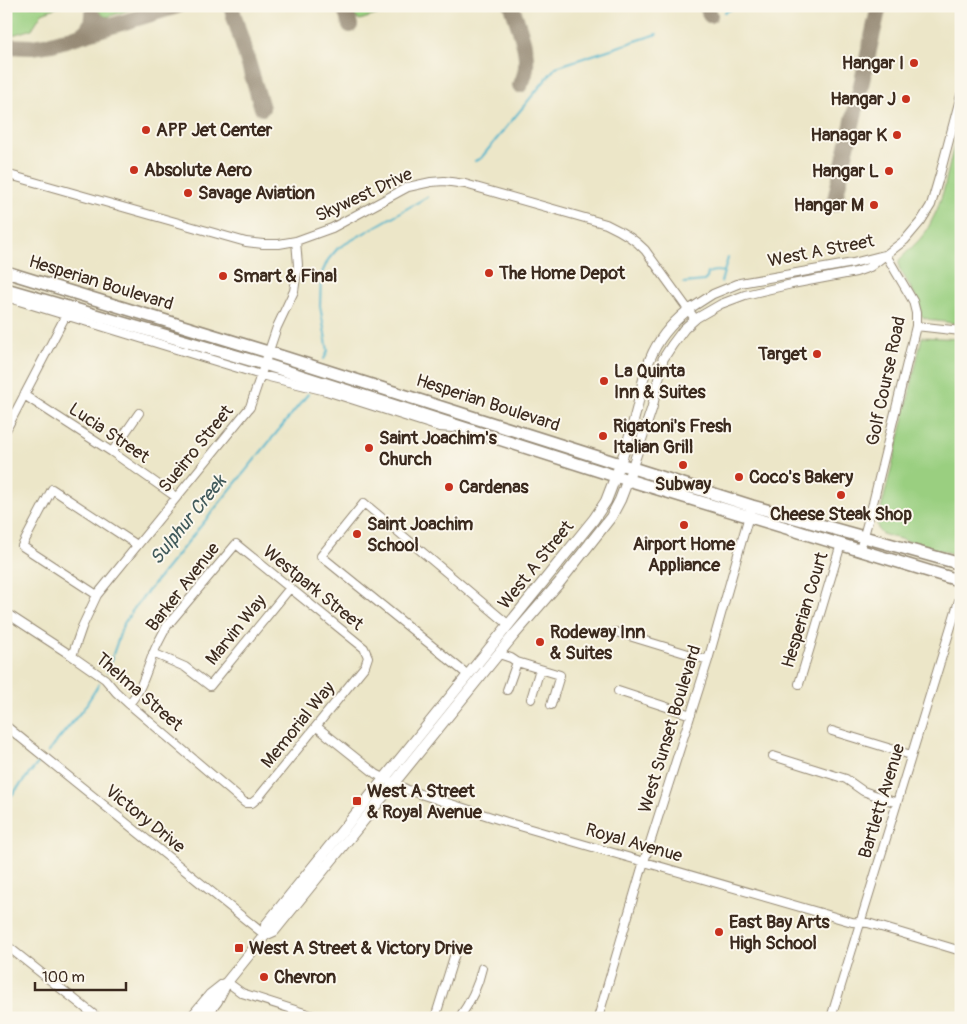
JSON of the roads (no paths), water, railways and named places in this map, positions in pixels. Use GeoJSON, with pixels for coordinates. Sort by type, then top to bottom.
{"type":"FeatureCollection","features":[{"type":"Feature","properties":{"kind":"main road","name":"Hesperian Boulevard"},"geometry":{"type":"LineString","coordinates":[[6,272],[268,352],[577,450],[632,468],[840,544],[961,581]]}},
{"type":"Feature","properties":{"kind":"main road","name":"Hesperian Boulevard"},"geometry":{"type":"LineString","coordinates":[[6,289],[263,370],[465,428],[628,480],[750,512],[793,518],[961,564]]}},
{"type":"Feature","properties":{"kind":"main road","name":"West A Street"},"geometry":{"type":"LineString","coordinates":[[265,936],[266,925],[601,509],[620,464]]}},
{"type":"Feature","properties":{"kind":"main road","name":"West A Street"},"geometry":{"type":"LineString","coordinates":[[191,1018],[210,995],[227,982],[265,936],[274,931],[513,636],[559,583],[611,517],[620,500],[632,468]]}},
{"type":"Feature","properties":{"kind":"main road"},"geometry":{"type":"LineString","coordinates":[[557,565],[559,583]]}},
{"type":"Feature","properties":{"kind":"main road"},"geometry":{"type":"LineString","coordinates":[[508,625],[513,636]]}},
{"type":"Feature","properties":{"kind":"main road","name":"West A Street"},"geometry":{"type":"LineString","coordinates":[[204,1018],[218,1001],[227,982]]}},
{"type":"Feature","properties":{"kind":"street"},"geometry":{"type":"LineString","coordinates":[[886,255],[905,240],[921,222],[930,205],[961,96]]}},
{"type":"Feature","properties":{"kind":"street","name":"Skywest Drive"},"geometry":{"type":"LineString","coordinates":[[6,174],[246,242],[263,244],[296,241],[332,228],[408,188],[431,182],[460,183],[606,224],[626,234],[637,241],[645,250],[695,319]]}},
{"type":"Feature","properties":{"kind":"street","name":"Sueirro Street"},"geometry":{"type":"LineString","coordinates":[[72,656],[82,627],[97,595],[250,407],[277,327],[294,291],[298,265],[296,241]]}},
{"type":"Feature","properties":{"kind":"street","name":"West A Street"},"geometry":{"type":"LineString","coordinates":[[620,464],[651,357],[666,332],[688,310],[712,294],[740,283],[853,263],[886,255]]}},
{"type":"Feature","properties":{"kind":"street","name":"West A Street"},"geometry":{"type":"LineString","coordinates":[[632,468],[652,408],[663,359],[684,329],[695,319],[732,299],[792,284],[856,272],[870,267],[886,255]]}},
{"type":"Feature","properties":{"kind":"street","name":"Golf Course Road"},"geometry":{"type":"LineString","coordinates":[[860,550],[916,326],[916,313],[913,301],[886,255]]}},
{"type":"Feature","properties":{"kind":"street","name":"Hesperian Boulevard"},"geometry":{"type":"LineString","coordinates":[[6,298],[263,370]]}},
{"type":"Feature","properties":{"kind":"street"},"geometry":{"type":"LineString","coordinates":[[6,430],[66,315]]}},
{"type":"Feature","properties":{"kind":"street"},"geometry":{"type":"LineString","coordinates":[[916,326],[961,331]]}},
{"type":"Feature","properties":{"kind":"street","name":"Lucia Street"},"geometry":{"type":"LineString","coordinates":[[24,395],[112,452],[176,497]]}},
{"type":"Feature","properties":{"kind":"street"},"geometry":{"type":"LineString","coordinates":[[112,452],[139,413]]}},
{"type":"Feature","properties":{"kind":"street"},"geometry":{"type":"LineString","coordinates":[[97,595],[22,546],[52,489],[137,546]]}},
{"type":"Feature","properties":{"kind":"street"},"geometry":{"type":"LineString","coordinates":[[468,675],[321,556],[364,503],[508,625]]}},
{"type":"Feature","properties":{"kind":"street","name":"West Sunset Boulevard"},"geometry":{"type":"LineString","coordinates":[[598,1018],[644,862],[708,660],[750,512]]}},
{"type":"Feature","properties":{"kind":"street","name":"Westpark Street"},"geometry":{"type":"LineString","coordinates":[[236,544],[364,648],[368,657]]}},
{"type":"Feature","properties":{"kind":"street","name":"Barker Avenue"},"geometry":{"type":"LineString","coordinates":[[129,704],[142,684],[159,639],[167,626],[236,544]]}},
{"type":"Feature","properties":{"kind":"street","name":"Hesperian Court"},"geometry":{"type":"LineString","coordinates":[[798,684],[840,544]]}},
{"type":"Feature","properties":{"kind":"street","name":"Marvin Way"},"geometry":{"type":"LineString","coordinates":[[153,653],[185,667],[210,686],[290,588]]}},
{"type":"Feature","properties":{"kind":"street","name":"Bartlett Avenue"},"geometry":{"type":"LineString","coordinates":[[831,1018],[961,594]]}},
{"type":"Feature","properties":{"kind":"street","name":"Thelma Street"},"geometry":{"type":"LineString","coordinates":[[6,613],[105,679],[129,704],[245,803]]}},
{"type":"Feature","properties":{"kind":"street"},"geometry":{"type":"LineString","coordinates":[[616,632],[708,660]]}},
{"type":"Feature","properties":{"kind":"street"},"geometry":{"type":"LineString","coordinates":[[499,654],[517,662],[560,675],[551,704]]}},
{"type":"Feature","properties":{"kind":"street","name":"Memorial Way"},"geometry":{"type":"LineString","coordinates":[[245,803],[252,803],[258,798],[365,666],[368,657]]}},
{"type":"Feature","properties":{"kind":"street"},"geometry":{"type":"LineString","coordinates":[[507,690],[517,662]]}},
{"type":"Feature","properties":{"kind":"street"},"geometry":{"type":"LineString","coordinates":[[531,699],[540,669]]}},
{"type":"Feature","properties":{"kind":"street"},"geometry":{"type":"LineString","coordinates":[[618,691],[691,715]]}},
{"type":"Feature","properties":{"kind":"street","name":"Victory Drive"},"geometry":{"type":"LineString","coordinates":[[6,726],[265,936]]}},
{"type":"Feature","properties":{"kind":"street","name":"Royal Avenue"},"geometry":{"type":"LineString","coordinates":[[317,727],[376,774],[408,790],[500,820],[826,915],[852,922],[868,923],[961,951]]}},
{"type":"Feature","properties":{"kind":"street"},"geometry":{"type":"LineString","coordinates":[[832,730],[911,756]]}},
{"type":"Feature","properties":{"kind":"street"},"geometry":{"type":"LineString","coordinates":[[773,756],[846,779],[862,792],[897,803]]}},
{"type":"Feature","properties":{"kind":"street"},"geometry":{"type":"LineString","coordinates":[[6,945],[98,1018]]}},
{"type":"Feature","properties":{"kind":"street"},"geometry":{"type":"LineString","coordinates":[[435,1018],[457,947]]}},
{"type":"Feature","properties":{"kind":"street"},"geometry":{"type":"LineString","coordinates":[[459,1018],[476,988],[482,968]]}},
{"type":"Feature","properties":{"kind":"street"},"geometry":{"type":"LineString","coordinates":[[227,982],[242,993],[320,1018]]}},
{"type":"Feature","properties":{"kind":"waterway","name":"Sulphur Creek"},"geometry":{"type":"LineString","coordinates":[[725,12],[738,6]]}},
{"type":"Feature","properties":{"kind":"waterway","name":"Sulphur Creek"},"geometry":{"type":"LineString","coordinates":[[475,161],[481,158],[556,67],[657,34]]}},
{"type":"Feature","properties":{"kind":"waterway","name":"Sulphur Creek"},"geometry":{"type":"LineString","coordinates":[[324,359],[328,351],[320,306],[321,275],[328,260],[338,248],[427,197]]}},
{"type":"Feature","properties":{"kind":"waterway"},"geometry":{"type":"LineString","coordinates":[[721,282],[728,258]]}},
{"type":"Feature","properties":{"kind":"waterway"},"geometry":{"type":"LineString","coordinates":[[684,283],[704,281],[708,273],[712,271],[724,272]]}},
{"type":"Feature","properties":{"kind":"waterway","name":"Sulphur Creek"},"geometry":{"type":"LineString","coordinates":[[107,672],[123,625],[135,607],[308,394]]}},
{"type":"Feature","properties":{"kind":"waterway","name":"Sulphur Creek"},"geometry":{"type":"LineString","coordinates":[[48,752],[84,708],[99,684]]}},
{"type":"Feature","properties":{"kind":"waterway","name":"Sulphur Creek"},"geometry":{"type":"LineString","coordinates":[[6,802],[39,762]]}},
{"type":"Feature","properties":{"kind":"place","name":"Hangar I"},"geometry":{"type":"Point","coordinates":[914,63]}},
{"type":"Feature","properties":{"kind":"place","name":"Hangar J"},"geometry":{"type":"Point","coordinates":[906,99]}},
{"type":"Feature","properties":{"kind":"place","name":"APP Jet Center"},"geometry":{"type":"Point","coordinates":[146,130]}},
{"type":"Feature","properties":{"kind":"place","name":"Hanagar K"},"geometry":{"type":"Point","coordinates":[897,135]}},
{"type":"Feature","properties":{"kind":"place","name":"Absolute Aero"},"geometry":{"type":"Point","coordinates":[134,170]}},
{"type":"Feature","properties":{"kind":"place","name":"Hangar L"},"geometry":{"type":"Point","coordinates":[889,171]}},
{"type":"Feature","properties":{"kind":"place","name":"Savage Aviation"},"geometry":{"type":"Point","coordinates":[188,193]}},
{"type":"Feature","properties":{"kind":"place","name":"Hangar M"},"geometry":{"type":"Point","coordinates":[874,205]}},
{"type":"Feature","properties":{"kind":"place","name":"The Home Depot"},"geometry":{"type":"Point","coordinates":[489,273]}},
{"type":"Feature","properties":{"kind":"place","name":"Smart & Final"},"geometry":{"type":"Point","coordinates":[223,276]}},
{"type":"Feature","properties":{"kind":"place","name":"Target"},"geometry":{"type":"Point","coordinates":[817,354]}},
{"type":"Feature","properties":{"kind":"place","name":"La Quinta Inn & Suites"},"geometry":{"type":"Point","coordinates":[604,381]}},
{"type":"Feature","properties":{"kind":"place","name":"Rigatoni's Fresh Italian Grill"},"geometry":{"type":"Point","coordinates":[603,436]}},
{"type":"Feature","properties":{"kind":"place","name":"Saint Joachim's Church"},"geometry":{"type":"Point","coordinates":[369,448]}},
{"type":"Feature","properties":{"kind":"place","name":"Subway"},"geometry":{"type":"Point","coordinates":[683,465]}},
{"type":"Feature","properties":{"kind":"place","name":"Coco's Bakery"},"geometry":{"type":"Point","coordinates":[739,477]}},
{"type":"Feature","properties":{"kind":"place","name":"Cardenas"},"geometry":{"type":"Point","coordinates":[449,487]}},
{"type":"Feature","properties":{"kind":"place","name":"Cheese Steak Shop"},"geometry":{"type":"Point","coordinates":[841,495]}},
{"type":"Feature","properties":{"kind":"place","name":"Airport Home Appliance"},"geometry":{"type":"Point","coordinates":[684,525]}},
{"type":"Feature","properties":{"kind":"place","name":"Saint Joachim School"},"geometry":{"type":"Point","coordinates":[357,534]}},
{"type":"Feature","properties":{"kind":"place","name":"Rodeway Inn & Suites"},"geometry":{"type":"Point","coordinates":[540,642]}},
{"type":"Feature","properties":{"kind":"place","name":"West A Street & Royal Avenue"},"geometry":{"type":"Point","coordinates":[357,801]}},
{"type":"Feature","properties":{"kind":"place","name":"East Bay Arts High School"},"geometry":{"type":"Point","coordinates":[719,932]}},
{"type":"Feature","properties":{"kind":"place","name":"West A Street & Victory Drive"},"geometry":{"type":"Point","coordinates":[239,948]}},
{"type":"Feature","properties":{"kind":"place","name":"Chevron"},"geometry":{"type":"Point","coordinates":[264,977]}}]}
